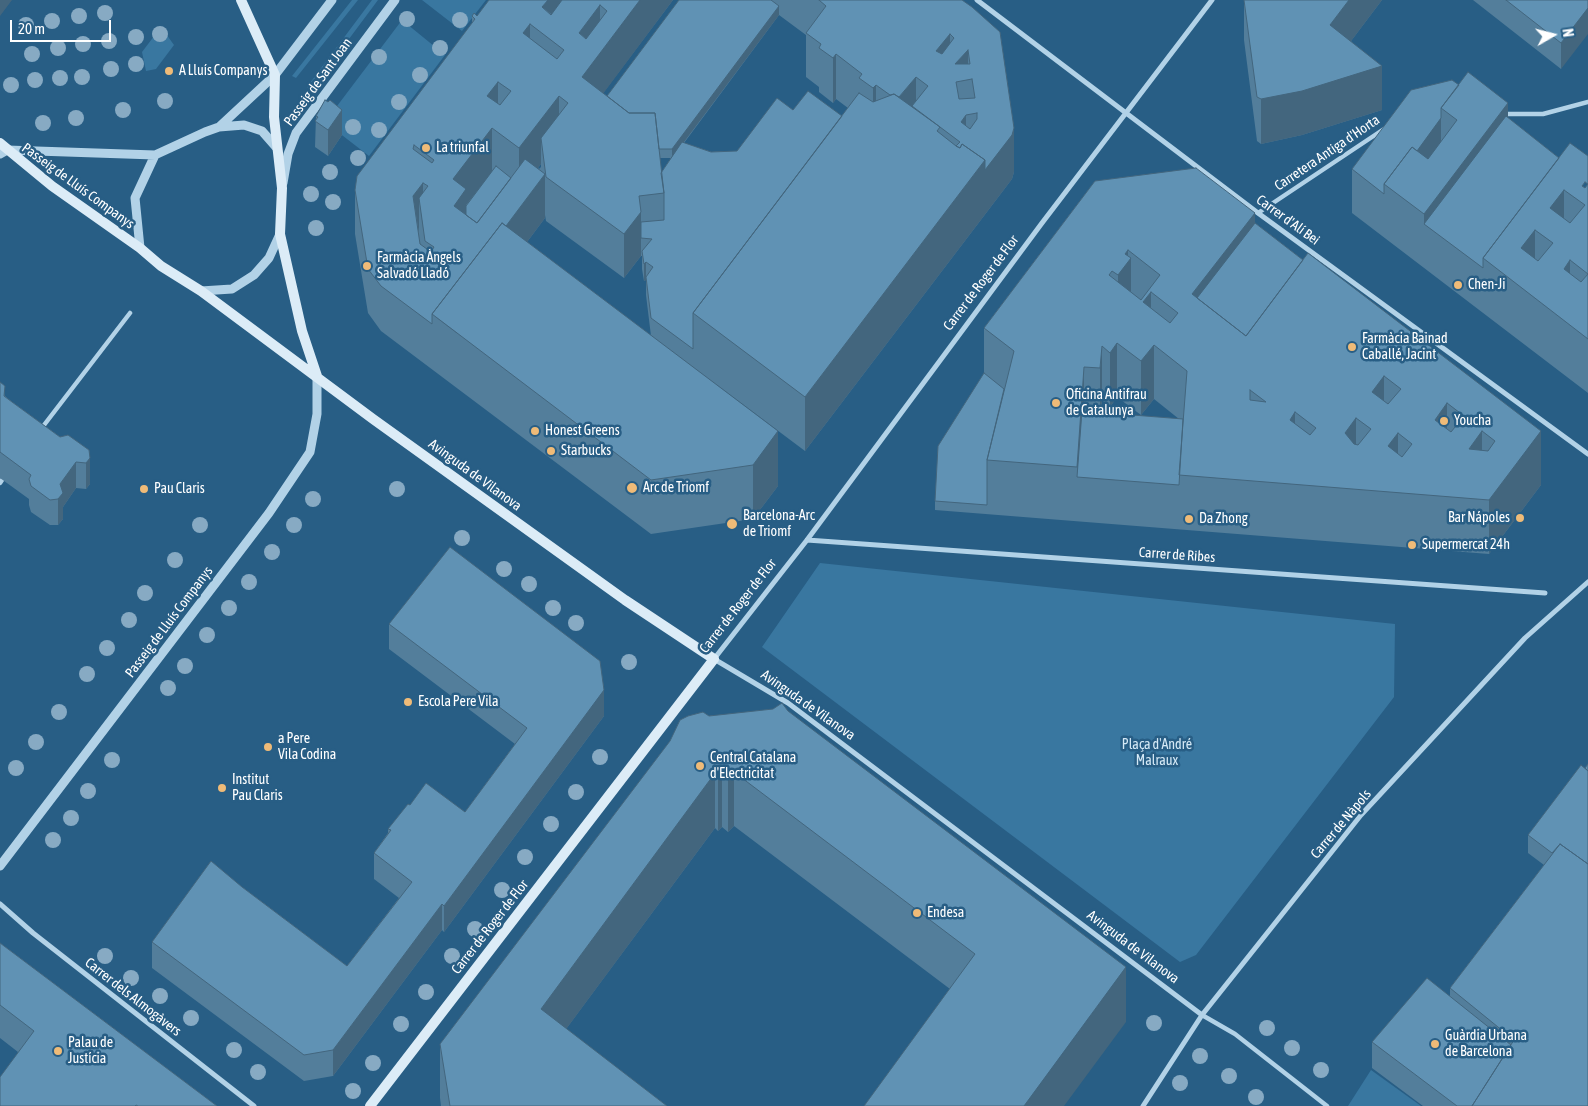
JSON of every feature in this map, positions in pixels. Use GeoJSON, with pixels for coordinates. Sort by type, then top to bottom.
{"type":"FeatureCollection","features":[{"type":"Feature","properties":{"kind":"main road"},"geometry":{"type":"LineString","coordinates":[[241,0],[275,75]]}},
{"type":"Feature","properties":{"kind":"main road","name":"Passeig de Sant Joan"},"geometry":{"type":"LineString","coordinates":[[275,75],[276,147]]}},
{"type":"Feature","properties":{"kind":"main road","name":"Passeig de Lluís Companys"},"geometry":{"type":"LineString","coordinates":[[276,147],[282,188],[280,234],[302,331],[317,377]]}},
{"type":"Feature","properties":{"kind":"main road","name":"Passeig de Lluís Companys"},"geometry":{"type":"LineString","coordinates":[[2,149],[140,248],[162,266],[201,291],[317,377]]}},
{"type":"Feature","properties":{"kind":"main road","name":"Avinguda de Vilanova"},"geometry":{"type":"LineString","coordinates":[[317,377],[625,600],[714,659]]}},
{"type":"Feature","properties":{"kind":"main road","name":"Carrer de Roger de Flor"},"geometry":{"type":"LineString","coordinates":[[370,1106],[714,659]]}},
{"type":"Feature","properties":{"kind":"street"},"geometry":{"type":"LineString","coordinates":[[219,128],[275,75],[332,0]]}},
{"type":"Feature","properties":{"kind":"street","name":"Passeig de Sant Joan"},"geometry":{"type":"LineString","coordinates":[[282,188],[288,154],[296,133],[395,0]]}},
{"type":"Feature","properties":{"kind":"street","name":"Carrer d'Alí Bei"},"geometry":{"type":"LineString","coordinates":[[977,0],[1258,213],[1588,454]]}},
{"type":"Feature","properties":{"kind":"street","name":"Carrer de Roger de Flor"},"geometry":{"type":"LineString","coordinates":[[714,659],[807,540],[1042,223],[1212,0]]}},
{"type":"Feature","properties":{"kind":"street"},"geometry":{"type":"LineString","coordinates":[[1494,114],[1543,114],[1588,102]]}},
{"type":"Feature","properties":{"kind":"street"},"geometry":{"type":"LineString","coordinates":[[2,149],[155,155],[219,128],[244,125],[262,131],[276,147]]}},
{"type":"Feature","properties":{"kind":"street","name":"Carretera Antiga d'Horta"},"geometry":{"type":"LineString","coordinates":[[1258,213],[1390,125]]}},
{"type":"Feature","properties":{"kind":"street","name":"Passeig de Lluís Companys"},"geometry":{"type":"LineString","coordinates":[[140,248],[135,198],[155,155]]}},
{"type":"Feature","properties":{"kind":"street","name":"Passeig de Lluís Companys"},"geometry":{"type":"LineString","coordinates":[[201,291],[232,289],[254,275],[269,258],[278,242],[280,234]]}},
{"type":"Feature","properties":{"kind":"street"},"geometry":{"type":"LineString","coordinates":[[37,435],[130,313]]}},
{"type":"Feature","properties":{"kind":"street","name":"Passeig de Lluís Companys"},"geometry":{"type":"LineString","coordinates":[[0,866],[269,514],[310,452],[317,414],[317,377]]}},
{"type":"Feature","properties":{"kind":"street","name":"Carrer de Ribes"},"geometry":{"type":"LineString","coordinates":[[807,540],[1545,593]]}},
{"type":"Feature","properties":{"kind":"street","name":"Carrer de Nàpols"},"geometry":{"type":"LineString","coordinates":[[1143,1106],[1202,1014],[1361,815],[1525,638],[1588,582]]}},
{"type":"Feature","properties":{"kind":"street","name":"Avinguda de Vilanova"},"geometry":{"type":"LineString","coordinates":[[714,659],[788,703],[1202,1014]]}},
{"type":"Feature","properties":{"kind":"street","name":"Carrer dels Almogàvers"},"geometry":{"type":"LineString","coordinates":[[0,904],[33,933],[254,1106]]}},
{"type":"Feature","properties":{"kind":"street"},"geometry":{"type":"LineString","coordinates":[[1202,1014],[1235,1034],[1327,1106]]}},
{"type":"Feature","properties":{"kind":"green space"},"geometry":{"type":"Polygon","coordinates":[[[352,0],[358,0],[296,78],[292,76],[352,0]]]}},
{"type":"Feature","properties":{"kind":"green space"},"geometry":{"type":"Polygon","coordinates":[[[372,0],[378,0],[311,90],[307,87],[372,0]]]}},
{"type":"Feature","properties":{"kind":"green space"},"geometry":{"type":"Polygon","coordinates":[[[422,0],[486,0],[462,31],[422,0]]]}},
{"type":"Feature","properties":{"kind":"green space"},"geometry":{"type":"Polygon","coordinates":[[[402,20],[445,55],[369,156],[325,122],[402,20]]]}},
{"type":"Feature","properties":{"kind":"green space"},"geometry":{"type":"Polygon","coordinates":[[[161,27],[174,45],[156,69],[146,71],[142,52],[161,27]]]}},
{"type":"Feature","properties":{"kind":"green space","name":"Plaça d'André Malraux"},"geometry":{"type":"Polygon","coordinates":[[[820,563],[1395,624],[1394,697],[1196,955],[1180,962],[762,647],[820,563]]]}},
{"type":"Feature","properties":{"kind":"green space"},"geometry":{"type":"Polygon","coordinates":[[[1371,1070],[1421,1106],[1348,1106],[1371,1070]]]}},
{"type":"Feature","properties":{"kind":"building"},"geometry":{"type":"Polygon","coordinates":[[[489,0],[548,0],[542,7],[551,15],[562,0],[640,0],[582,77],[629,113],[655,113],[664,193],[639,196],[641,212],[624,234],[546,177],[541,138],[568,103],[559,96],[519,148],[492,128],[453,179],[466,189],[454,206],[477,223],[525,159],[545,174],[506,226],[502,223],[432,314],[432,324],[381,286],[368,269],[355,190],[357,176],[475,19],[472,16],[474,13],[477,16],[489,0]],[[600,5],[579,33],[586,39],[607,11],[600,5]],[[530,24],[523,33],[557,59],[564,50],[530,24]],[[498,82],[487,96],[500,105],[511,91],[498,82]],[[414,145],[413,149],[432,163],[434,160],[414,145]],[[423,183],[413,196],[420,244],[431,252],[434,247],[425,241],[419,198],[428,186],[423,183]]]}},
{"type":"Feature","properties":{"kind":"building"},"geometry":{"type":"Polygon","coordinates":[[[679,0],[771,0],[779,6],[672,149],[659,149],[655,113],[629,113],[607,96],[679,0]]]}},
{"type":"Feature","properties":{"kind":"building"},"geometry":{"type":"Polygon","coordinates":[[[819,0],[962,0],[1000,32],[1014,128],[1012,135],[985,170],[985,160],[962,144],[960,148],[956,146],[960,142],[912,106],[928,86],[916,77],[899,97],[894,94],[890,95],[876,85],[873,88],[859,78],[862,74],[836,54],[833,58],[819,48],[821,44],[806,33],[826,6],[819,0]],[[950,34],[936,51],[942,54],[954,38],[950,34]],[[968,50],[955,64],[970,64],[968,50]],[[972,79],[956,82],[959,99],[975,98],[972,79]],[[977,113],[966,115],[961,122],[970,129],[977,119],[977,113]]]}},
{"type":"Feature","properties":{"kind":"building"},"geometry":{"type":"Polygon","coordinates":[[[1244,0],[1349,0],[1330,25],[1382,66],[1302,91],[1261,99],[1257,97],[1244,0]]]}},
{"type":"Feature","properties":{"kind":"building"},"geometry":{"type":"Polygon","coordinates":[[[1506,0],[1588,0],[1588,8],[1561,43],[1506,0]]]}},
{"type":"Feature","properties":{"kind":"building"},"geometry":{"type":"Polygon","coordinates":[[[1468,72],[1508,103],[1424,214],[1384,184],[1412,147],[1428,159],[1457,120],[1441,108],[1468,72]]]}},
{"type":"Feature","properties":{"kind":"building"},"geometry":{"type":"Polygon","coordinates":[[[1452,80],[1459,85],[1441,108],[1441,118],[1417,151],[1412,147],[1384,184],[1384,194],[1352,169],[1411,90],[1452,80]]]}},
{"type":"Feature","properties":{"kind":"building"},"geometry":{"type":"Polygon","coordinates":[[[808,91],[842,116],[693,313],[693,349],[651,318],[646,277],[653,267],[646,262],[644,264],[642,251],[652,239],[641,238],[641,222],[664,220],[664,193],[661,173],[682,142],[711,152],[737,151],[777,98],[793,110],[808,91]]]}},
{"type":"Feature","properties":{"kind":"building"},"geometry":{"type":"Polygon","coordinates":[[[859,93],[873,102],[894,94],[940,127],[937,131],[956,146],[960,148],[962,144],[985,160],[805,397],[693,313],[859,93]]]}},
{"type":"Feature","properties":{"kind":"building"},"geometry":{"type":"Polygon","coordinates":[[[325,100],[328,102],[330,100],[342,110],[328,130],[315,121],[325,100]]]}},
{"type":"Feature","properties":{"kind":"building"},"geometry":{"type":"Polygon","coordinates":[[[1506,116],[1559,158],[1483,258],[1483,268],[1424,224],[1506,116]]]}},
{"type":"Feature","properties":{"kind":"building"},"geometry":{"type":"Polygon","coordinates":[[[1570,143],[1588,156],[1588,184],[1588,274],[1588,339],[1483,258],[1570,143]],[[1585,182],[1582,186],[1585,188],[1588,184],[1585,182]],[[1564,190],[1550,208],[1570,223],[1585,205],[1564,190]],[[1535,230],[1521,248],[1538,261],[1553,243],[1535,230]],[[1570,260],[1564,269],[1581,282],[1588,274],[1570,260]]]}},
{"type":"Feature","properties":{"kind":"building"},"geometry":{"type":"Polygon","coordinates":[[[496,166],[511,178],[477,223],[466,215],[466,206],[496,166]]]}},
{"type":"Feature","properties":{"kind":"building"},"geometry":{"type":"Polygon","coordinates":[[[1196,168],[1255,213],[1192,294],[1246,336],[1308,253],[1541,431],[1489,500],[1179,475],[1187,371],[1154,345],[1141,361],[1117,343],[1110,353],[1102,346],[1100,368],[1084,367],[1077,467],[987,460],[1014,351],[984,328],[1095,181],[1196,168]],[[1128,250],[1125,254],[1131,258],[1118,275],[1112,271],[1109,275],[1141,300],[1160,275],[1128,250]],[[1151,292],[1143,302],[1170,323],[1178,313],[1151,292]],[[1384,376],[1372,392],[1388,404],[1401,389],[1384,376]],[[1250,390],[1250,400],[1266,402],[1250,390]],[[1447,403],[1435,420],[1451,432],[1464,416],[1447,403]],[[1295,412],[1290,420],[1310,435],[1316,428],[1295,412]],[[1356,418],[1345,433],[1354,444],[1358,445],[1371,429],[1356,418]],[[1482,431],[1469,449],[1488,451],[1495,441],[1482,431]],[[1398,433],[1388,446],[1402,457],[1412,444],[1398,433]]]}},
{"type":"Feature","properties":{"kind":"building"},"geometry":{"type":"Polygon","coordinates":[[[502,223],[778,431],[753,465],[651,480],[432,314],[502,223]]]}},
{"type":"Feature","properties":{"kind":"building"},"geometry":{"type":"Polygon","coordinates":[[[1255,223],[1303,260],[1246,336],[1197,298],[1255,223]]]}},
{"type":"Feature","properties":{"kind":"building"},"geometry":{"type":"Polygon","coordinates":[[[984,373],[1004,389],[987,460],[987,505],[935,501],[938,446],[984,373]]]}},
{"type":"Feature","properties":{"kind":"building"},"geometry":{"type":"Polygon","coordinates":[[[0,382],[5,386],[4,396],[60,437],[68,435],[89,450],[90,458],[86,463],[76,462],[60,484],[63,493],[58,499],[50,500],[31,486],[29,479],[31,475],[0,452],[0,382]]]}},
{"type":"Feature","properties":{"kind":"building"},"geometry":{"type":"Polygon","coordinates":[[[1082,411],[1183,419],[1179,485],[1077,477],[1082,411]]]}},
{"type":"Feature","properties":{"kind":"building"},"geometry":{"type":"Polygon","coordinates":[[[450,547],[600,661],[604,690],[444,906],[442,904],[333,1050],[304,1055],[152,942],[211,861],[242,887],[347,966],[412,882],[374,853],[391,830],[388,829],[408,804],[410,805],[426,783],[465,812],[527,728],[389,624],[450,547]]]}},
{"type":"Feature","properties":{"kind":"building"},"geometry":{"type":"Polygon","coordinates":[[[782,703],[788,711],[1126,967],[1024,1106],[864,1106],[975,954],[734,772],[728,778],[722,773],[718,777],[715,773],[541,1009],[667,1106],[450,1106],[440,1044],[670,741],[680,720],[703,712],[709,716],[773,709],[782,703]]]}},
{"type":"Feature","properties":{"kind":"building"},"geometry":{"type":"Polygon","coordinates":[[[1581,765],[1588,771],[1588,864],[1560,844],[1552,853],[1528,835],[1581,765]]]}},
{"type":"Feature","properties":{"kind":"building"},"geometry":{"type":"Polygon","coordinates":[[[1560,844],[1588,864],[1588,1106],[1472,1106],[1514,1040],[1450,988],[1560,844]]]}},
{"type":"Feature","properties":{"kind":"building"},"geometry":{"type":"Polygon","coordinates":[[[0,943],[217,1106],[0,1106],[0,1077],[34,1031],[0,1005],[0,943]]]}},
{"type":"Feature","properties":{"kind":"building","name":"Guàrdia Urbana de Barcelona"},"geometry":{"type":"Polygon","coordinates":[[[1427,978],[1511,1045],[1472,1106],[1457,1106],[1372,1042],[1427,978]]]}},
{"type":"Feature","properties":{"kind":"place","name":"A Lluís Companys"},"geometry":{"type":"Point","coordinates":[169,71]}},
{"type":"Feature","properties":{"kind":"place","name":"La triunfal"},"geometry":{"type":"Point","coordinates":[426,148]}},
{"type":"Feature","properties":{"kind":"place","name":"Farmàcia Àngels Salvadó Lladó"},"geometry":{"type":"Point","coordinates":[367,266]}},
{"type":"Feature","properties":{"kind":"place","name":"Chen-Ji"},"geometry":{"type":"Point","coordinates":[1458,285]}},
{"type":"Feature","properties":{"kind":"place","name":"Farmàcia Bainad Caballé, Jacint"},"geometry":{"type":"Point","coordinates":[1352,347]}},
{"type":"Feature","properties":{"kind":"place","name":"Oficina Antifrau de Catalunya"},"geometry":{"type":"Point","coordinates":[1056,403]}},
{"type":"Feature","properties":{"kind":"place","name":"Youcha"},"geometry":{"type":"Point","coordinates":[1444,421]}},
{"type":"Feature","properties":{"kind":"place","name":"Honest Greens"},"geometry":{"type":"Point","coordinates":[535,431]}},
{"type":"Feature","properties":{"kind":"place","name":"Starbucks"},"geometry":{"type":"Point","coordinates":[551,451]}},
{"type":"Feature","properties":{"kind":"place","name":"Arc de Triomf"},"geometry":{"type":"Point","coordinates":[632,488]}},
{"type":"Feature","properties":{"kind":"place","name":"Pau Claris"},"geometry":{"type":"Point","coordinates":[144,489]}},
{"type":"Feature","properties":{"kind":"place","name":"Bar Nápoles"},"geometry":{"type":"Point","coordinates":[1520,518]}},
{"type":"Feature","properties":{"kind":"place","name":"Da Zhong"},"geometry":{"type":"Point","coordinates":[1189,519]}},
{"type":"Feature","properties":{"kind":"place","name":"Barcelona-Arc de Triomf"},"geometry":{"type":"Point","coordinates":[732,524]}},
{"type":"Feature","properties":{"kind":"place","name":"Supermercat 24h"},"geometry":{"type":"Point","coordinates":[1412,545]}},
{"type":"Feature","properties":{"kind":"place","name":"Escola Pere Vila"},"geometry":{"type":"Point","coordinates":[408,702]}},
{"type":"Feature","properties":{"kind":"place","name":"a Pere Vila Codina"},"geometry":{"type":"Point","coordinates":[268,747]}},
{"type":"Feature","properties":{"kind":"place","name":"Central Catalana d'Electricitat"},"geometry":{"type":"Point","coordinates":[700,766]}},
{"type":"Feature","properties":{"kind":"place","name":"Institut Pau Claris"},"geometry":{"type":"Point","coordinates":[222,788]}},
{"type":"Feature","properties":{"kind":"place","name":"Endesa"},"geometry":{"type":"Point","coordinates":[917,913]}},
{"type":"Feature","properties":{"kind":"place","name":"Guàrdia Urbana de Barcelona"},"geometry":{"type":"Point","coordinates":[1435,1044]}},
{"type":"Feature","properties":{"kind":"place","name":"Palau de Justícia"},"geometry":{"type":"Point","coordinates":[58,1051]}}]}
